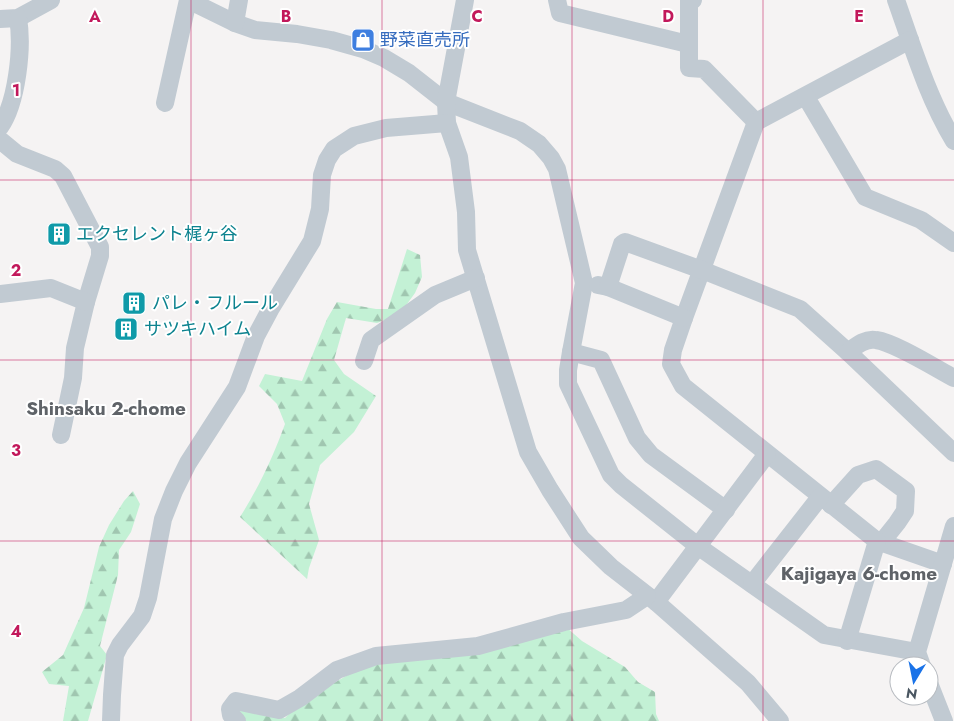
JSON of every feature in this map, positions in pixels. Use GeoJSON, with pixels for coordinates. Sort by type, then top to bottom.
{"type":"FeatureCollection","features":[{"type":"Feature","properties":{"kind":"street"},"geometry":{"type":"LineString","coordinates":[[0,19],[18,18],[51,0]]}},
{"type":"Feature","properties":{"kind":"street"},"geometry":{"type":"LineString","coordinates":[[165,103],[188,0],[235,23],[256,30],[331,40],[384,58],[436,92],[446,102],[520,131],[539,144],[551,158],[557,169],[584,283],[570,352],[568,384],[611,475],[621,485],[699,546],[824,636],[908,656]]}},
{"type":"Feature","properties":{"kind":"street"},"geometry":{"type":"LineString","coordinates":[[235,23],[239,0]]}},
{"type":"Feature","properties":{"kind":"street"},"geometry":{"type":"LineString","coordinates":[[465,0],[446,102],[447,123],[460,157],[466,212],[467,250],[528,452],[581,538],[611,567],[652,599],[748,683],[780,721]]}},
{"type":"Feature","properties":{"kind":"street"},"geometry":{"type":"LineString","coordinates":[[557,0],[560,13],[688,44]]}},
{"type":"Feature","properties":{"kind":"street"},"geometry":{"type":"LineString","coordinates":[[693,0],[688,2],[689,68],[704,69],[756,122]]}},
{"type":"Feature","properties":{"kind":"street"},"geometry":{"type":"LineString","coordinates":[[896,0],[923,76],[943,124],[954,141]]}},
{"type":"Feature","properties":{"kind":"street"},"geometry":{"type":"LineString","coordinates":[[0,127],[13,100],[21,34],[18,18]]}},
{"type":"Feature","properties":{"kind":"street"},"geometry":{"type":"LineString","coordinates":[[910,40],[756,122],[684,318],[673,350],[671,364],[683,386],[879,542],[943,564]]}},
{"type":"Feature","properties":{"kind":"street"},"geometry":{"type":"LineString","coordinates":[[806,97],[865,197],[921,220],[954,243]]}},
{"type":"Feature","properties":{"kind":"street"},"geometry":{"type":"LineString","coordinates":[[111,721],[115,655],[120,645],[142,616],[148,598],[163,519],[188,463],[237,387],[256,336],[271,308],[312,242],[320,209],[322,175],[326,160],[334,149],[354,136],[386,128],[447,123]]}},
{"type":"Feature","properties":{"kind":"street"},"geometry":{"type":"LineString","coordinates":[[0,140],[17,154],[55,169],[63,176],[100,247],[100,256],[75,348],[73,378],[61,435]]}},
{"type":"Feature","properties":{"kind":"street"},"geometry":{"type":"LineString","coordinates":[[608,287],[622,244],[625,242],[800,309],[848,352],[954,454]]}},
{"type":"Feature","properties":{"kind":"street"},"geometry":{"type":"LineString","coordinates":[[364,361],[371,340],[435,295],[476,278]]}},
{"type":"Feature","properties":{"kind":"street"},"geometry":{"type":"LineString","coordinates":[[584,283],[608,287],[684,318]]}},
{"type":"Feature","properties":{"kind":"street"},"geometry":{"type":"LineString","coordinates":[[0,294],[51,288],[86,302]]}},
{"type":"Feature","properties":{"kind":"street"},"geometry":{"type":"LineString","coordinates":[[848,352],[859,343],[875,339],[893,346],[954,378]]}},
{"type":"Feature","properties":{"kind":"street"},"geometry":{"type":"LineString","coordinates":[[570,352],[601,360],[637,438],[651,454],[726,510]]}},
{"type":"Feature","properties":{"kind":"street"},"geometry":{"type":"LineString","coordinates":[[238,721],[231,716],[230,709],[236,701],[279,710],[300,698],[337,670],[376,656],[478,646],[564,622],[626,610],[652,599],[699,546],[767,454]]}},
{"type":"Feature","properties":{"kind":"street"},"geometry":{"type":"LineString","coordinates":[[752,584],[826,501],[858,475],[876,469],[906,491],[905,510],[897,524],[879,542],[847,641]]}},
{"type":"Feature","properties":{"kind":"street"},"geometry":{"type":"LineString","coordinates":[[921,656],[954,526]]}},
{"type":"Feature","properties":{"kind":"street"},"geometry":{"type":"LineString","coordinates":[[938,706],[944,721]]}},
{"type":"Feature","properties":{"kind":"green space"},"geometry":{"type":"Polygon","coordinates":[[[407,249],[420,255],[422,277],[415,293],[399,315],[377,323],[346,318],[334,360],[344,374],[376,396],[354,432],[320,465],[309,504],[319,540],[307,579],[240,517],[265,472],[285,424],[277,404],[259,386],[265,374],[302,381],[327,319],[337,302],[376,309],[388,309],[407,249]]]}},
{"type":"Feature","properties":{"kind":"green space"},"geometry":{"type":"Polygon","coordinates":[[[133,491],[140,504],[131,532],[119,550],[118,575],[100,646],[107,655],[88,721],[63,721],[69,686],[49,684],[42,672],[63,655],[84,608],[99,547],[109,525],[124,501],[133,491]]]}},
{"type":"Feature","properties":{"kind":"green space"},"geometry":{"type":"Polygon","coordinates":[[[566,627],[582,641],[625,667],[638,682],[655,692],[656,714],[659,721],[240,721],[238,707],[285,718],[302,701],[376,659],[566,627]]]}},
{"type":"Feature","properties":{"kind":"place","name":"野菜直売所"},"geometry":{"type":"Point","coordinates":[363,40]}},
{"type":"Feature","properties":{"kind":"place","name":"エクセレント梶ヶ谷"},"geometry":{"type":"Point","coordinates":[59,234]}},
{"type":"Feature","properties":{"kind":"place","name":"パレ・フルール"},"geometry":{"type":"Point","coordinates":[134,303]}},
{"type":"Feature","properties":{"kind":"place","name":"サツキハイム"},"geometry":{"type":"Point","coordinates":[126,329]}},
{"type":"Feature","properties":{"kind":"district","name":"Shinsaku 2-chome"},"geometry":{"type":"Point","coordinates":[106,408]}},
{"type":"Feature","properties":{"kind":"district","name":"Kajigaya 6-chome"},"geometry":{"type":"Point","coordinates":[859,573]}}]}
